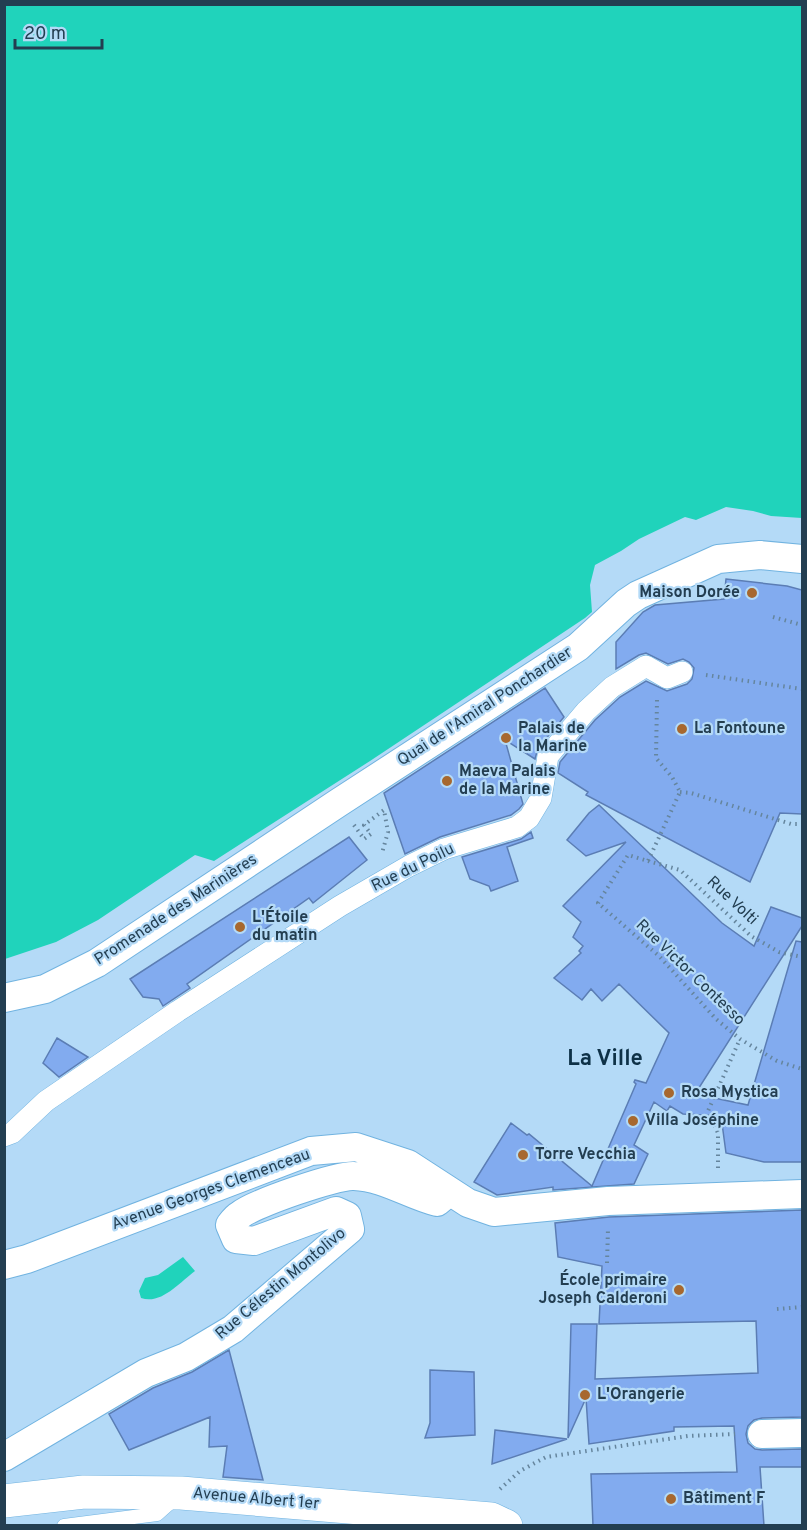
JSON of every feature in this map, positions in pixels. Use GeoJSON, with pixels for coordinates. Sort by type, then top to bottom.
{"type":"FeatureCollection","features":[{"type":"Feature","properties":{"kind":"main road","name":"Avenue Albert 1er"},"geometry":{"type":"LineString","coordinates":[[4,1501],[84,1492],[181,1492],[498,1522]]}},
{"type":"Feature","properties":{"kind":"street","name":"Quai de l'Amiral Ponchardier"},"geometry":{"type":"LineString","coordinates":[[338,803],[578,647],[626,603],[638,595],[718,559],[760,555],[802,559]]}},
{"type":"Feature","properties":{"kind":"street","name":"Rue du Poilu"},"geometry":{"type":"LineString","coordinates":[[4,1136],[12,1133],[46,1101],[339,906],[444,849],[517,827],[529,818],[541,798],[548,756],[586,711],[612,687],[646,666],[667,678],[682,672]]}},
{"type":"Feature","properties":{"kind":"street","name":"Promenade des Marinières"},"geometry":{"type":"LineString","coordinates":[[4,998],[45,989],[97,963],[338,803]]}},
{"type":"Feature","properties":{"kind":"street","name":"Avenue Georges Clemenceau"},"geometry":{"type":"LineString","coordinates":[[4,1265],[38,1255],[311,1151],[356,1147],[408,1164],[468,1203],[494,1212],[608,1202],[802,1194]]}},
{"type":"Feature","properties":{"kind":"street","name":"Rue Célestin Montolivo"},"geometry":{"type":"LineString","coordinates":[[4,1457],[146,1373],[186,1357],[233,1329],[350,1229],[347,1216],[336,1211],[254,1241],[236,1239],[230,1225],[241,1213],[310,1186],[352,1176],[385,1182],[437,1202],[449,1192]]}},
{"type":"Feature","properties":{"kind":"street"},"geometry":{"type":"LineString","coordinates":[[762,1434],[802,1433]]}},
{"type":"Feature","properties":{"kind":"lane"},"geometry":{"type":"LineString","coordinates":[[64,1526],[157,1514],[181,1492]]}},
{"type":"Feature","properties":{"kind":"path"},"geometry":{"type":"LineString","coordinates":[[773,617],[802,625]]}},
{"type":"Feature","properties":{"kind":"path"},"geometry":{"type":"LineString","coordinates":[[680,792],[672,777],[656,758],[656,701],[682,672],[802,688]]}},
{"type":"Feature","properties":{"kind":"path"},"geometry":{"type":"LineString","coordinates":[[680,792],[691,793],[791,824],[802,824]]}},
{"type":"Feature","properties":{"kind":"path"},"geometry":{"type":"LineString","coordinates":[[648,861],[680,792]]}},
{"type":"Feature","properties":{"kind":"path"},"geometry":{"type":"LineString","coordinates":[[338,803],[364,839],[371,834],[364,825],[384,810],[388,832],[380,861]]}},
{"type":"Feature","properties":{"kind":"path","name":"Rue Volti"},"geometry":{"type":"LineString","coordinates":[[598,903],[628,855],[680,870],[751,936],[779,952],[802,957]]}},
{"type":"Feature","properties":{"kind":"path","name":"Rue Victor Contesso"},"geometry":{"type":"LineString","coordinates":[[598,903],[660,957],[716,1019],[741,1039],[777,1061],[802,1069]]}},
{"type":"Feature","properties":{"kind":"path"},"geometry":{"type":"LineString","coordinates":[[741,1039],[708,1111],[718,1133],[716,1181],[742,1195]]}},
{"type":"Feature","properties":{"kind":"path"},"geometry":{"type":"LineString","coordinates":[[777,1309],[802,1307]]}},
{"type":"Feature","properties":{"kind":"path"},"geometry":{"type":"LineString","coordinates":[[498,1522],[500,1487],[520,1471],[546,1457],[688,1436],[762,1434]]}},
{"type":"Feature","properties":{"kind":"shaded area"},"geometry":{"type":"Polygon","coordinates":[[[5,4],[802,5],[802,518],[771,516],[726,507],[696,520],[685,517],[639,539],[595,565],[590,585],[592,612],[585,618],[370,761],[214,861],[195,855],[98,920],[56,942],[5,959],[5,4]]]}},
{"type":"Feature","properties":{"kind":"shaded area"},"geometry":{"type":"Polygon","coordinates":[[[183,1257],[195,1271],[163,1296],[141,1298],[139,1291],[145,1278],[158,1275],[183,1257]]]}},
{"type":"Feature","properties":{"kind":"building"},"geometry":{"type":"Polygon","coordinates":[[[726,579],[787,586],[802,590],[802,814],[780,813],[750,882],[586,795],[588,792],[558,773],[560,762],[595,720],[620,697],[646,681],[667,691],[687,684],[692,679],[694,668],[689,662],[683,659],[668,664],[646,653],[616,669],[616,642],[643,612],[655,605],[724,599],[726,579]]]}},
{"type":"Feature","properties":{"kind":"building"},"geometry":{"type":"Polygon","coordinates":[[[545,688],[564,717],[538,748],[535,759],[505,740],[523,804],[519,809],[511,815],[440,837],[405,854],[384,793],[545,688]]]}},
{"type":"Feature","properties":{"kind":"building"},"geometry":{"type":"Polygon","coordinates":[[[599,805],[722,923],[754,946],[771,907],[802,918],[802,926],[695,1094],[748,1105],[796,941],[802,942],[802,1162],[764,1162],[726,1153],[721,1116],[683,1114],[670,1106],[667,1111],[654,1102],[634,1145],[648,1154],[634,1184],[553,1190],[553,1187],[497,1195],[474,1182],[511,1123],[527,1135],[529,1134],[592,1186],[636,1084],[635,1080],[646,1083],[669,1033],[619,984],[602,1001],[591,989],[582,1000],[554,978],[581,953],[579,951],[583,946],[573,937],[581,922],[563,906],[626,842],[586,856],[567,840],[589,813],[599,805]]]}},
{"type":"Feature","properties":{"kind":"building"},"geometry":{"type":"Polygon","coordinates":[[[531,832],[533,838],[507,847],[518,881],[491,891],[489,886],[470,879],[462,857],[521,839],[531,832]]]}},
{"type":"Feature","properties":{"kind":"building"},"geometry":{"type":"Polygon","coordinates":[[[349,837],[367,860],[313,903],[309,898],[187,984],[190,988],[163,1006],[159,999],[143,997],[130,979],[349,837]]]}},
{"type":"Feature","properties":{"kind":"building"},"geometry":{"type":"Polygon","coordinates":[[[57,1038],[88,1057],[59,1077],[43,1063],[57,1038]]]}},
{"type":"Feature","properties":{"kind":"building"},"geometry":{"type":"Polygon","coordinates":[[[802,1210],[802,1417],[754,1420],[748,1426],[746,1434],[748,1443],[755,1449],[802,1449],[802,1467],[760,1467],[764,1526],[593,1526],[591,1474],[737,1472],[734,1426],[674,1427],[674,1431],[589,1444],[586,1398],[568,1438],[571,1324],[597,1324],[595,1379],[758,1373],[756,1321],[599,1324],[602,1266],[558,1257],[555,1223],[609,1217],[802,1210]]]}},
{"type":"Feature","properties":{"kind":"building"},"geometry":{"type":"Polygon","coordinates":[[[229,1350],[263,1480],[223,1477],[227,1446],[209,1447],[210,1417],[129,1450],[109,1414],[153,1388],[192,1372],[229,1350]]]}},
{"type":"Feature","properties":{"kind":"building"},"geometry":{"type":"Polygon","coordinates":[[[430,1370],[474,1372],[475,1435],[425,1438],[430,1423],[430,1370]]]}},
{"type":"Feature","properties":{"kind":"building"},"geometry":{"type":"Polygon","coordinates":[[[495,1430],[567,1439],[492,1464],[495,1430]]]}},
{"type":"Feature","properties":{"kind":"place","name":"Maison Dorée"},"geometry":{"type":"Point","coordinates":[752,593]}},
{"type":"Feature","properties":{"kind":"place","name":"La Fontoune"},"geometry":{"type":"Point","coordinates":[682,729]}},
{"type":"Feature","properties":{"kind":"place","name":"Palais de la Marine"},"geometry":{"type":"Point","coordinates":[506,738]}},
{"type":"Feature","properties":{"kind":"place","name":"Maeva Palais de la Marine"},"geometry":{"type":"Point","coordinates":[447,781]}},
{"type":"Feature","properties":{"kind":"place","name":"L'Étoile du matin"},"geometry":{"type":"Point","coordinates":[240,927]}},
{"type":"Feature","properties":{"kind":"place","name":"Rosa Mystica"},"geometry":{"type":"Point","coordinates":[669,1093]}},
{"type":"Feature","properties":{"kind":"place","name":"Villa Joséphine"},"geometry":{"type":"Point","coordinates":[633,1121]}},
{"type":"Feature","properties":{"kind":"place","name":"Torre Vecchia"},"geometry":{"type":"Point","coordinates":[523,1155]}},
{"type":"Feature","properties":{"kind":"place","name":"École primaire Joseph Calderoni"},"geometry":{"type":"Point","coordinates":[679,1290]}},
{"type":"Feature","properties":{"kind":"place","name":"L'Orangerie"},"geometry":{"type":"Point","coordinates":[585,1395]}},
{"type":"Feature","properties":{"kind":"place","name":"Bâtiment F"},"geometry":{"type":"Point","coordinates":[671,1499]}},
{"type":"Feature","properties":{"kind":"district","name":"La Ville"},"geometry":{"type":"Point","coordinates":[605,1059]}}]}
